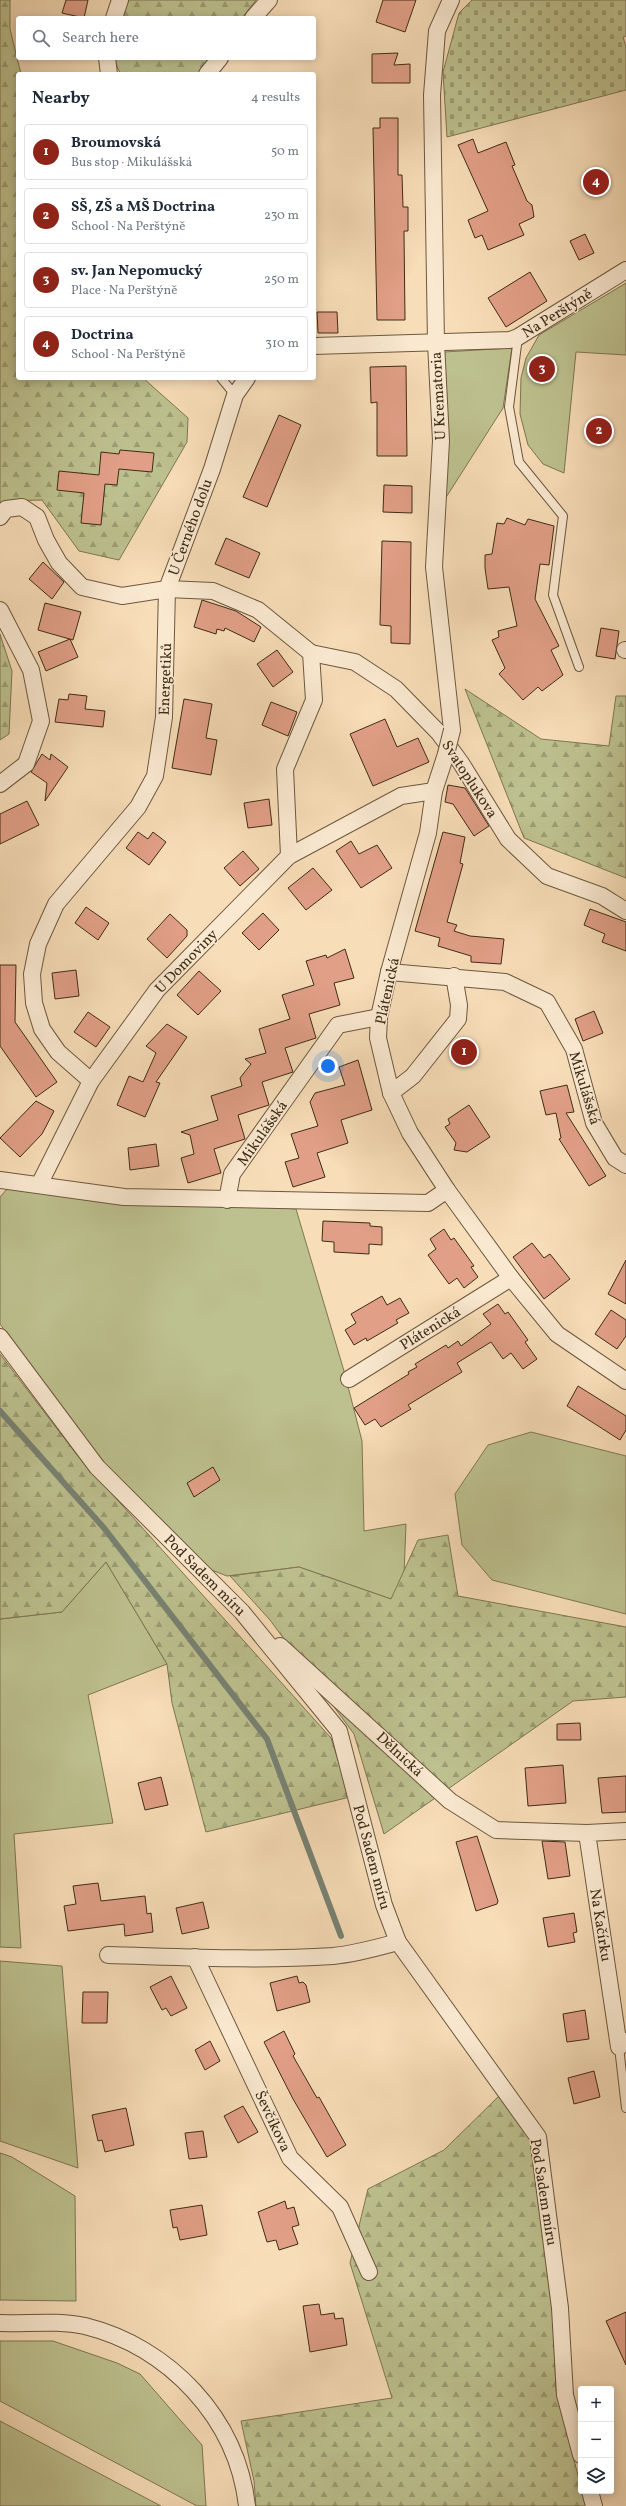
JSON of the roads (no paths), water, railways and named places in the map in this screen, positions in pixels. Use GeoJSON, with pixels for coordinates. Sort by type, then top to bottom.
{"type":"FeatureCollection","features":[{"type":"Feature","properties":{"kind":"street"},"geometry":{"type":"LineString","coordinates":[[115,16],[120,0]]}},
{"type":"Feature","properties":{"kind":"street"},"geometry":{"type":"LineString","coordinates":[[255,16],[269,0]]}},
{"type":"Feature","properties":{"kind":"street","name":"U Krematoria"},"geometry":{"type":"LineString","coordinates":[[434,791],[452,730],[434,566],[441,441],[436,343],[433,88],[437,31],[451,0]]}},
{"type":"Feature","properties":{"kind":"street"},"geometry":{"type":"LineString","coordinates":[[107,60],[109,72]]}},
{"type":"Feature","properties":{"kind":"street"},"geometry":{"type":"LineString","coordinates":[[209,72],[218,60]]}},
{"type":"Feature","properties":{"kind":"street","name":"Na Perštýně"},"geometry":{"type":"LineString","coordinates":[[436,343],[498,341],[518,337],[626,270]]}},
{"type":"Feature","properties":{"kind":"street"},"geometry":{"type":"LineString","coordinates":[[316,346],[436,343]]}},
{"type":"Feature","properties":{"kind":"street","name":"U Černého dolu"},"geometry":{"type":"LineString","coordinates":[[0,517],[6,510],[22,506],[37,517],[46,540],[59,563],[82,587],[122,596],[167,589],[212,469],[235,395],[246,380]]}},
{"type":"Feature","properties":{"kind":"street"},"geometry":{"type":"LineString","coordinates":[[167,589],[212,591],[258,610],[311,653],[314,700],[285,769],[289,856]]}},
{"type":"Feature","properties":{"kind":"street","name":"Energetiků"},"geometry":{"type":"LineString","coordinates":[[91,1081],[58,1052],[42,1029],[34,1003],[32,974],[38,944],[56,904],[138,807],[155,776],[164,717],[167,589]]}},
{"type":"Feature","properties":{"kind":"street"},"geometry":{"type":"LineString","coordinates":[[0,610],[31,670],[41,722],[26,764],[0,784]]}},
{"type":"Feature","properties":{"kind":"street","name":"Svatoplukova"},"geometry":{"type":"LineString","coordinates":[[311,653],[355,662],[396,689],[440,733],[461,763],[508,839],[547,876],[602,896],[626,911]]}},
{"type":"Feature","properties":{"kind":"street","name":"U Domoviny"},"geometry":{"type":"LineString","coordinates":[[38,1185],[91,1081],[157,990],[289,856],[401,796],[434,791]]}},
{"type":"Feature","properties":{"kind":"street","name":"Plátenická"},"geometry":{"type":"LineString","coordinates":[[434,791],[428,833],[389,972],[379,1017],[378,1038],[391,1093],[410,1133],[447,1190],[511,1278],[557,1334],[626,1381]]}},
{"type":"Feature","properties":{"kind":"street","name":"Mikulášská"},"geometry":{"type":"LineString","coordinates":[[389,972],[454,976],[505,982],[547,1002],[574,1048],[594,1124],[615,1158],[626,1165]]}},
{"type":"Feature","properties":{"kind":"street"},"geometry":{"type":"LineString","coordinates":[[391,1093],[414,1076],[458,1019],[459,1004],[454,976]]}},
{"type":"Feature","properties":{"kind":"street","name":"Mikulášská"},"geometry":{"type":"LineString","coordinates":[[227,1200],[232,1174],[338,1025],[379,1017]]}},
{"type":"Feature","properties":{"kind":"street"},"geometry":{"type":"LineString","coordinates":[[0,1180],[124,1197],[227,1200],[428,1203],[447,1190]]}},
{"type":"Feature","properties":{"kind":"street","name":"Plátenická"},"geometry":{"type":"LineString","coordinates":[[348,1378],[511,1278]]}},
{"type":"Feature","properties":{"kind":"street","name":"Pod Sadem míru"},"geometry":{"type":"LineString","coordinates":[[0,1337],[97,1467],[242,1612],[339,1731],[384,1905],[398,1942],[538,2137],[560,2308],[565,2395],[578,2444]]}},
{"type":"Feature","properties":{"kind":"street","name":"Dělnická"},"geometry":{"type":"LineString","coordinates":[[242,1612],[450,1801],[496,1830],[586,1833]]}},
{"type":"Feature","properties":{"kind":"street"},"geometry":{"type":"LineString","coordinates":[[586,1833],[626,1831]]}},
{"type":"Feature","properties":{"kind":"street","name":"Na Kačírku"},"geometry":{"type":"LineString","coordinates":[[586,1833],[623,2044]]}},
{"type":"Feature","properties":{"kind":"street"},"geometry":{"type":"LineString","coordinates":[[108,1955],[195,1957],[333,1956],[362,1952],[398,1942]]}},
{"type":"Feature","properties":{"kind":"street","name":"Ševčíkova"},"geometry":{"type":"LineString","coordinates":[[195,1957],[290,2158],[340,2207],[369,2272]]}},
{"type":"Feature","properties":{"kind":"street"},"geometry":{"type":"LineString","coordinates":[[0,2323],[83,2326],[121,2337],[156,2357],[191,2387],[219,2422],[237,2463],[247,2506]]}},
{"type":"Feature","properties":{"kind":"street"},"geometry":{"type":"LineString","coordinates":[[591,2494],[594,2506]]}},
{"type":"Feature","properties":{"kind":"lane"},"geometry":{"type":"LineString","coordinates":[[518,337],[509,407],[517,455],[519,462],[563,516],[553,595],[579,667]]}},
{"type":"Feature","properties":{"kind":"lane"},"geometry":{"type":"LineString","coordinates":[[223,380],[235,395]]}},
{"type":"Feature","properties":{"kind":"lane"},"geometry":{"type":"LineString","coordinates":[[623,2044],[626,2108]]}},
{"type":"Feature","properties":{"kind":"waterway"},"geometry":{"type":"LineString","coordinates":[[0,1411],[104,1528],[267,1739],[341,1936]]}},
{"type":"Feature","properties":{"kind":"place","name":"Doctrina"},"geometry":{"type":"Point","coordinates":[596,182]}},
{"type":"Feature","properties":{"kind":"place","name":"sv. Jan Nepomucký"},"geometry":{"type":"Point","coordinates":[542,369]}},
{"type":"Feature","properties":{"kind":"place","name":"SŠ, ZŠ a MŠ Doctrina"},"geometry":{"type":"Point","coordinates":[599,431]}},
{"type":"Feature","properties":{"kind":"place","name":"Broumovská"},"geometry":{"type":"Point","coordinates":[464,1052]}}]}
